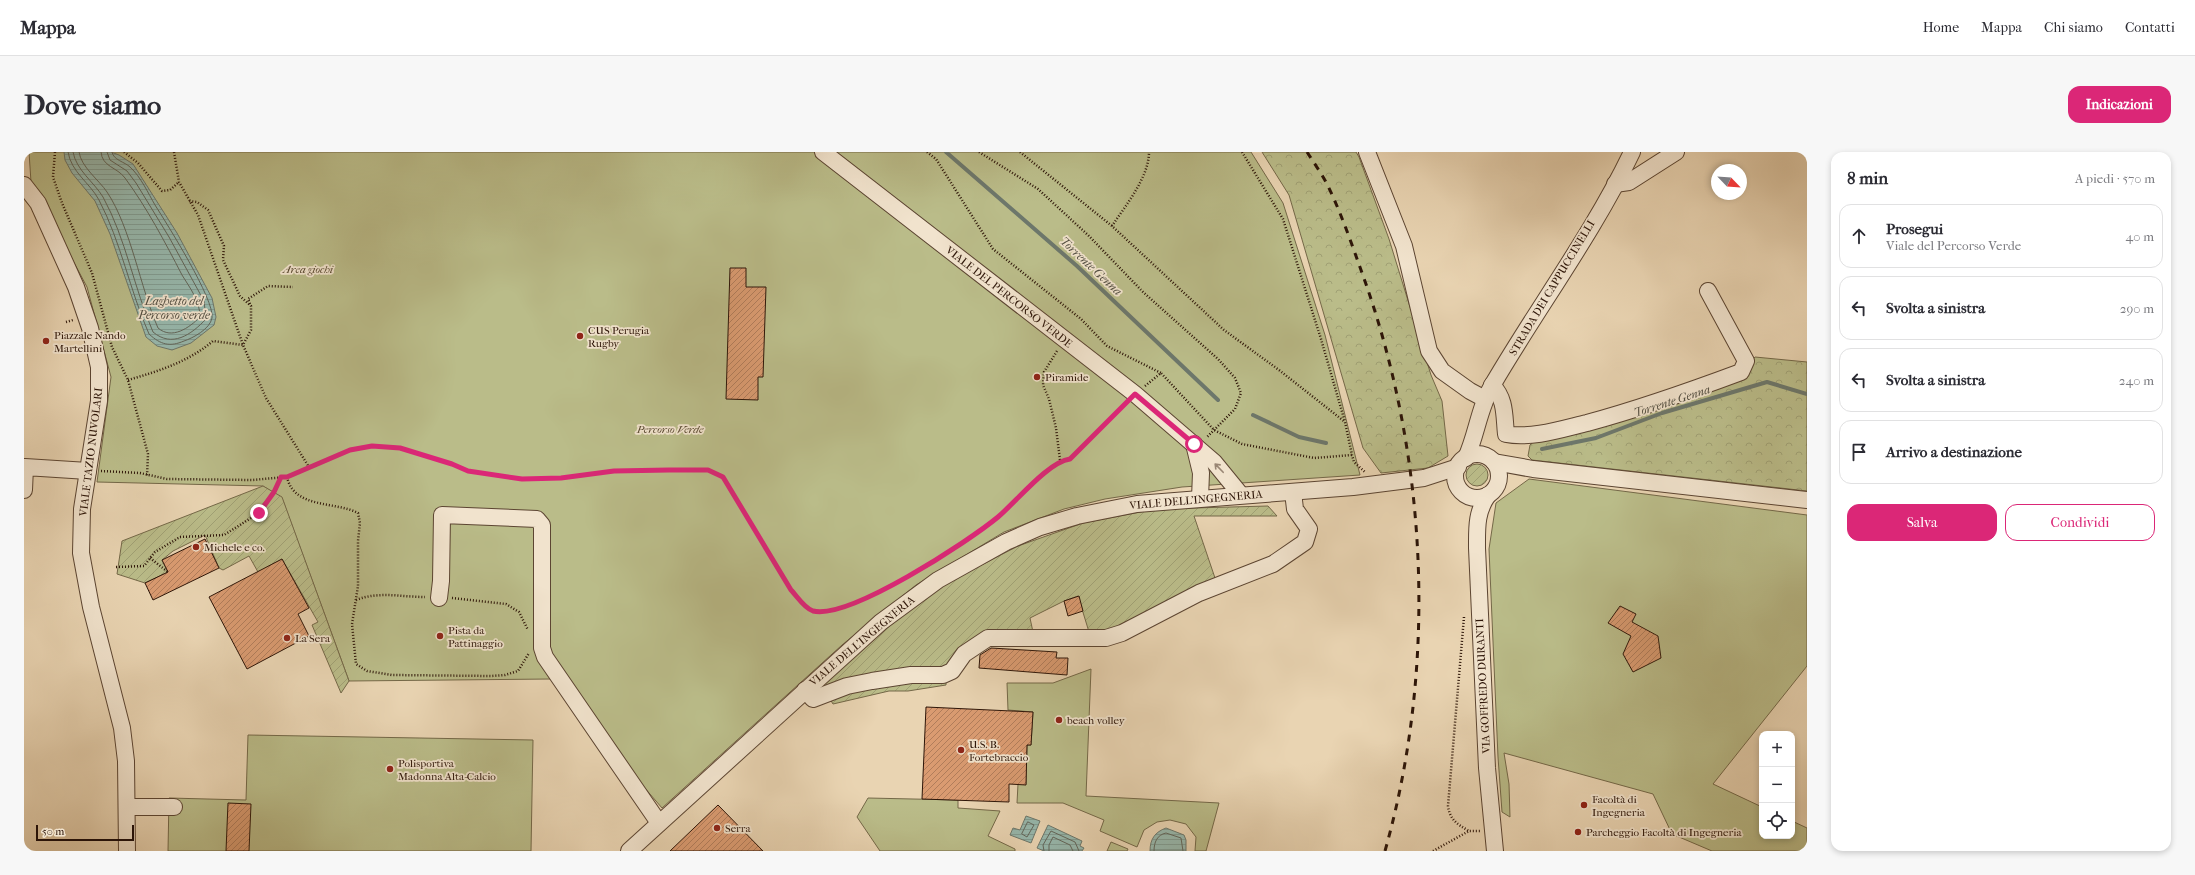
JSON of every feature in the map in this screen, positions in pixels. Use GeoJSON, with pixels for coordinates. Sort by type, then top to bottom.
{"type":"FeatureCollection","features":[{"type":"Feature","properties":{"kind":"street","name":"VIALE DEL PERCORSO VERDE"},"geometry":{"type":"LineString","coordinates":[[823,152],[1064,341],[1199,442],[1241,495]]}},
{"type":"Feature","properties":{"kind":"street"},"geometry":{"type":"LineString","coordinates":[[1367,152],[1404,246],[1429,351],[1442,371],[1470,391],[1500,393],[1503,400],[1506,434],[1514,436],[1560,430],[1647,406],[1741,372],[1746,361],[1708,291]]}},
{"type":"Feature","properties":{"kind":"street","name":"STRADA DEI CAPPUCCINELLI"},"geometry":{"type":"LineString","coordinates":[[1462,462],[1478,427],[1489,392],[1615,184],[1632,152]]}},
{"type":"Feature","properties":{"kind":"street"},"geometry":{"type":"LineString","coordinates":[[1615,184],[1629,182],[1676,152]]}},
{"type":"Feature","properties":{"kind":"street","name":"VIALE TAZIO NUVOLARI"},"geometry":{"type":"LineString","coordinates":[[24,185],[38,203],[76,287],[90,328],[99,367],[99,401],[88,471],[82,524],[81,553],[92,572],[91,607],[122,728],[126,761],[127,851]]}},
{"type":"Feature","properties":{"kind":"street","name":"STRADA DEI CAPPUCCINELLI"},"geometry":{"type":"LineString","coordinates":[[1478,427],[1489,459]]}},
{"type":"Feature","properties":{"kind":"street"},"geometry":{"type":"LineString","coordinates":[[1199,442],[1201,473],[1200,498]]}},
{"type":"Feature","properties":{"kind":"street"},"geometry":{"type":"LineString","coordinates":[[1533,470],[1477,498],[1463,492],[1456,478],[1462,462],[1478,454],[1489,459],[1533,470],[1807,500]]}},
{"type":"Feature","properties":{"kind":"street"},"geometry":{"type":"LineString","coordinates":[[1489,459],[1499,473],[1493,490]]}},
{"type":"Feature","properties":{"kind":"street","name":"VIALE DELL'INGEGNERIA"},"geometry":{"type":"LineString","coordinates":[[630,851],[805,690],[909,599],[938,580],[1006,542],[1040,526],[1077,516],[1137,504],[1371,485],[1424,478],[1462,462]]}},
{"type":"Feature","properties":{"kind":"street"},"geometry":{"type":"LineString","coordinates":[[24,490],[25,467],[88,471]]}},
{"type":"Feature","properties":{"kind":"street","name":"VIALE DELL'INGEGNERIA"},"geometry":{"type":"LineString","coordinates":[[1424,478],[1444,482],[1463,492]]}},
{"type":"Feature","properties":{"kind":"street","name":"VIA GOFFREDO DURANTI"},"geometry":{"type":"LineString","coordinates":[[1493,490],[1481,505],[1477,520],[1480,629],[1486,753],[1495,851]]}},
{"type":"Feature","properties":{"kind":"street"},"geometry":{"type":"LineString","coordinates":[[805,690],[813,699],[828,692],[866,682],[911,675],[943,676],[952,671],[964,654],[988,638],[1106,638],[1122,633],[1199,593],[1273,564],[1305,542],[1309,529],[1295,509],[1293,492]]}},
{"type":"Feature","properties":{"kind":"street","name":"VIA GOFFREDO DURANTI"},"geometry":{"type":"LineString","coordinates":[[1463,492],[1471,503],[1477,520]]}},
{"type":"Feature","properties":{"kind":"street"},"geometry":{"type":"LineString","coordinates":[[439,598],[441,581],[442,515],[537,519],[542,525],[542,648],[545,658],[659,823]]}},
{"type":"Feature","properties":{"kind":"street"},"geometry":{"type":"LineString","coordinates":[[127,807],[174,808]]}},
{"type":"Feature","properties":{"kind":"path"},"geometry":{"type":"LineString","coordinates":[[55,152],[53,177],[62,203],[92,273],[112,347],[128,380],[148,454],[147,476]]}},
{"type":"Feature","properties":{"kind":"path"},"geometry":{"type":"LineString","coordinates":[[124,152],[138,163],[162,191],[170,190],[179,182]]}},
{"type":"Feature","properties":{"kind":"path"},"geometry":{"type":"LineString","coordinates":[[174,152],[179,182],[198,215],[243,345],[266,398],[309,467]]}},
{"type":"Feature","properties":{"kind":"path"},"geometry":{"type":"LineString","coordinates":[[927,152],[936,159],[993,249],[1081,319],[1107,346],[1161,373],[1214,430],[1242,444],[1286,453],[1314,458],[1352,455]]}},
{"type":"Feature","properties":{"kind":"path"},"geometry":{"type":"LineString","coordinates":[[979,152],[1038,189],[1089,236],[1143,292],[1218,359],[1234,378],[1241,393],[1234,409],[1214,430],[1199,442]]}},
{"type":"Feature","properties":{"kind":"path"},"geometry":{"type":"LineString","coordinates":[[1020,152],[1112,226],[1224,330],[1280,370],[1345,422]]}},
{"type":"Feature","properties":{"kind":"path"},"geometry":{"type":"LineString","coordinates":[[1112,226],[1141,181],[1149,162],[1149,152]]}},
{"type":"Feature","properties":{"kind":"path"},"geometry":{"type":"LineString","coordinates":[[1242,152],[1283,219],[1345,422],[1354,462],[1368,474],[1371,485]]}},
{"type":"Feature","properties":{"kind":"path"},"geometry":{"type":"LineString","coordinates":[[189,201],[197,202],[208,210],[224,246],[223,260],[240,296],[251,306]]}},
{"type":"Feature","properties":{"kind":"path"},"geometry":{"type":"LineString","coordinates":[[243,345],[251,330],[251,306],[248,299],[268,286],[293,287]]}},
{"type":"Feature","properties":{"kind":"path"},"geometry":{"type":"LineString","coordinates":[[128,380],[169,368],[204,348],[213,341],[243,345]]}},
{"type":"Feature","properties":{"kind":"path"},"geometry":{"type":"LineString","coordinates":[[1060,460],[1056,428],[1049,399],[1043,385],[1044,372],[1064,341]]}},
{"type":"Feature","properties":{"kind":"path"},"geometry":{"type":"LineString","coordinates":[[88,471],[140,473],[147,476],[167,479],[252,480],[287,477],[350,450],[372,446],[400,448],[452,464],[468,471],[522,479],[561,478],[614,471],[708,470],[723,477],[791,590],[812,611],[844,608],[892,586],[996,518],[1021,497],[1040,476],[1060,460],[1070,459],[1135,394],[1161,373]]}},
{"type":"Feature","properties":{"kind":"path"},"geometry":{"type":"LineString","coordinates":[[116,567],[144,566],[155,552],[180,537],[224,535],[259,513],[274,492],[281,477]]}},
{"type":"Feature","properties":{"kind":"path"},"geometry":{"type":"LineString","coordinates":[[287,477],[290,486],[304,499],[329,506],[350,509],[358,513],[360,523],[358,541],[358,586],[352,624],[356,664],[367,670],[392,675],[505,675],[518,671],[528,656],[530,650]]}},
{"type":"Feature","properties":{"kind":"path"},"geometry":{"type":"LineString","coordinates":[[150,558],[168,572]]}},
{"type":"Feature","properties":{"kind":"path"},"geometry":{"type":"LineString","coordinates":[[356,600],[367,596],[392,594],[474,599],[506,604],[518,612],[530,636]]}},
{"type":"Feature","properties":{"kind":"path"},"geometry":{"type":"LineString","coordinates":[[1465,610],[1448,806],[1450,816],[1455,823],[1469,831]]}},
{"type":"Feature","properties":{"kind":"path"},"geometry":{"type":"LineString","coordinates":[[1433,851],[1469,831],[1494,831]]}},
{"type":"Feature","properties":{"kind":"green space","name":"Percorso Verde"},"geometry":{"type":"Polygon","coordinates":[[[29,152],[1251,152],[1283,203],[1325,335],[1360,475],[1182,487],[1105,499],[1064,509],[1004,532],[916,585],[842,645],[662,808],[551,679],[349,681],[282,498],[263,486],[97,482],[111,377],[87,287],[31,182],[29,152]]]}},
{"type":"Feature","properties":{"kind":"green space"},"geometry":{"type":"Polygon","coordinates":[[[1262,152],[1356,152],[1359,157],[1389,239],[1431,375],[1442,401],[1448,456],[1428,468],[1381,473],[1363,448],[1289,195],[1262,152]]]}},
{"type":"Feature","properties":{"kind":"green space"},"geometry":{"type":"Polygon","coordinates":[[[1755,357],[1807,362],[1807,491],[1532,460],[1528,456],[1530,445],[1544,432],[1741,372],[1755,357]]]}},
{"type":"Feature","properties":{"kind":"green space"},"geometry":{"type":"Polygon","coordinates":[[[1473,464],[1481,464],[1488,471],[1488,479],[1481,486],[1473,486],[1466,479],[1466,471],[1473,464]]]}},
{"type":"Feature","properties":{"kind":"green space"},"geometry":{"type":"Polygon","coordinates":[[[1529,479],[1807,515],[1807,666],[1713,784],[1759,806],[1759,839],[1795,839],[1795,822],[1807,828],[1807,851],[1712,851],[1672,834],[1653,794],[1504,753],[1509,784],[1510,817],[1502,812],[1498,757],[1489,549],[1496,503],[1529,479]]]}},
{"type":"Feature","properties":{"kind":"green space"},"geometry":{"type":"Polygon","coordinates":[[[263,486],[282,497],[349,681],[341,693],[312,625],[318,622],[282,559],[258,572],[249,556],[223,570],[219,568],[205,535],[173,551],[162,560],[168,572],[145,583],[117,574],[122,541],[263,486]]]}},
{"type":"Feature","properties":{"kind":"green space"},"geometry":{"type":"Polygon","coordinates":[[[1268,506],[1277,516],[1194,516],[1215,578],[1101,634],[1089,632],[1078,596],[1064,601],[1030,618],[1033,632],[990,633],[946,668],[946,685],[908,691],[889,691],[833,704],[822,686],[888,627],[945,584],[1018,546],[1083,523],[1156,509],[1268,506]]]}},
{"type":"Feature","properties":{"kind":"green space"},"geometry":{"type":"Polygon","coordinates":[[[1091,669],[1086,796],[1219,803],[1206,851],[1195,851],[1196,837],[1186,824],[1170,820],[1157,822],[1144,830],[1137,847],[1100,831],[1104,820],[1063,803],[1017,803],[1018,784],[1026,784],[1027,745],[1031,745],[1033,712],[1008,710],[1007,683],[1053,683],[1091,669]]]}},
{"type":"Feature","properties":{"kind":"green space","name":"Polisportiva Madonna Alta-Calcio"},"geometry":{"type":"Polygon","coordinates":[[[248,735],[533,740],[531,851],[168,851],[169,798],[246,800],[248,735]]]}},
{"type":"Feature","properties":{"kind":"green space"},"geometry":{"type":"Polygon","coordinates":[[[868,798],[958,800],[958,808],[1000,811],[988,836],[1015,849],[1015,851],[880,851],[857,817],[868,798]]]}},
{"type":"Feature","properties":{"kind":"green space"},"geometry":{"type":"Polygon","coordinates":[[[1111,842],[1128,849],[1127,851],[1107,851],[1111,842]]]}},
{"type":"Feature","properties":{"kind":"water","name":"Laghetto del Percorso verde"},"geometry":{"type":"Polygon","coordinates":[[[64,152],[111,152],[133,164],[177,233],[212,298],[216,317],[214,325],[191,343],[172,350],[157,346],[146,337],[110,234],[95,201],[72,173],[65,160],[64,152]]]}},
{"type":"Feature","properties":{"kind":"water"},"geometry":{"type":"Polygon","coordinates":[[[1026,816],[1040,821],[1031,843],[1010,835],[1013,828],[1020,830],[1026,816]]]}},
{"type":"Feature","properties":{"kind":"water"},"geometry":{"type":"Polygon","coordinates":[[[1048,825],[1082,841],[1080,846],[1084,848],[1082,851],[1044,851],[1037,848],[1048,825]]]}},
{"type":"Feature","properties":{"kind":"water"},"geometry":{"type":"Polygon","coordinates":[[[1166,828],[1184,835],[1186,840],[1186,851],[1150,851],[1154,836],[1166,828]]]}},
{"type":"Feature","properties":{"kind":"building"},"geometry":{"type":"Polygon","coordinates":[[[730,268],[746,268],[746,287],[766,287],[763,377],[758,377],[758,400],[726,399],[730,268]]]}},
{"type":"Feature","properties":{"kind":"building"},"geometry":{"type":"Polygon","coordinates":[[[205,539],[219,568],[153,600],[145,583],[168,572],[162,560],[205,539]]]}},
{"type":"Feature","properties":{"kind":"building"},"geometry":{"type":"Polygon","coordinates":[[[282,559],[309,608],[298,614],[309,636],[247,669],[209,597],[282,559]]]}},
{"type":"Feature","properties":{"kind":"building"},"geometry":{"type":"Polygon","coordinates":[[[1079,596],[1083,611],[1068,616],[1064,601],[1079,596]]]}},
{"type":"Feature","properties":{"kind":"building"},"geometry":{"type":"Polygon","coordinates":[[[1620,606],[1636,614],[1632,622],[1658,636],[1661,658],[1633,672],[1623,654],[1631,636],[1608,623],[1620,606]]]}},
{"type":"Feature","properties":{"kind":"building"},"geometry":{"type":"Polygon","coordinates":[[[991,648],[1057,652],[1056,658],[1068,658],[1067,675],[979,668],[980,655],[991,648]]]}},
{"type":"Feature","properties":{"kind":"building"},"geometry":{"type":"Polygon","coordinates":[[[926,707],[1033,712],[1031,745],[1027,745],[1026,785],[1009,784],[1009,802],[922,799],[926,707]]]}},
{"type":"Feature","properties":{"kind":"building"},"geometry":{"type":"Polygon","coordinates":[[[228,803],[251,804],[249,851],[226,851],[228,803]]]}},
{"type":"Feature","properties":{"kind":"building","name":"Serra"},"geometry":{"type":"Polygon","coordinates":[[[718,805],[763,851],[670,851],[718,805]]]}},
{"type":"Feature","properties":{"kind":"waterway","name":"Torrente Genna"},"geometry":{"type":"LineString","coordinates":[[946,152],[1077,266],[1218,400]]}},
{"type":"Feature","properties":{"kind":"waterway","name":"Torrente Genna"},"geometry":{"type":"LineString","coordinates":[[1542,449],[1596,438],[1662,413],[1767,382],[1807,394]]}},
{"type":"Feature","properties":{"kind":"waterway","name":"Torrente Genna"},"geometry":{"type":"LineString","coordinates":[[1253,415],[1299,437],[1326,443]]}},
{"type":"Feature","properties":{"kind":"railway"},"geometry":{"type":"LineString","coordinates":[[1307,152],[1321,173],[1333,196],[1361,270],[1383,340],[1400,412],[1412,485],[1418,559],[1418,633],[1413,707],[1402,780],[1385,851]]}},
{"type":"Feature","properties":{"kind":"place","name":"CUS Perugia Rugby"},"geometry":{"type":"Point","coordinates":[580,336]}},
{"type":"Feature","properties":{"kind":"place","name":"Piazzale Nando Martellini"},"geometry":{"type":"Point","coordinates":[46,341]}},
{"type":"Feature","properties":{"kind":"place","name":"Piramide"},"geometry":{"type":"Point","coordinates":[1037,377]}},
{"type":"Feature","properties":{"kind":"place","name":"Michele e co."},"geometry":{"type":"Point","coordinates":[196,547]}},
{"type":"Feature","properties":{"kind":"place","name":"Pista da Pattinaggio"},"geometry":{"type":"Point","coordinates":[440,636]}},
{"type":"Feature","properties":{"kind":"place","name":"La Sera"},"geometry":{"type":"Point","coordinates":[287,638]}},
{"type":"Feature","properties":{"kind":"place","name":"beach volley"},"geometry":{"type":"Point","coordinates":[1059,720]}},
{"type":"Feature","properties":{"kind":"place","name":"U.S. B. Fortebraccio"},"geometry":{"type":"Point","coordinates":[961,750]}},
{"type":"Feature","properties":{"kind":"place","name":"Polisportiva Madonna Alta-Calcio"},"geometry":{"type":"Point","coordinates":[390,769]}},
{"type":"Feature","properties":{"kind":"place","name":"Facoltà di Ingegneria"},"geometry":{"type":"Point","coordinates":[1584,805]}},
{"type":"Feature","properties":{"kind":"place","name":"Serra"},"geometry":{"type":"Point","coordinates":[717,828]}},
{"type":"Feature","properties":{"kind":"place","name":"Parcheggio Facoltà di Ingegneria"},"geometry":{"type":"Point","coordinates":[1578,832]}},
{"type":"Feature","properties":{"kind":"route"},"geometry":{"type":"LineString","coordinates":[[259,513],[274,492],[281,477],[287,477],[350,450],[372,446],[400,448],[452,464],[468,471],[493,476],[522,479],[561,478],[614,471],[708,470],[723,477],[791,590],[812,611],[826,610],[844,608],[892,586],[996,518],[1021,497],[1040,476],[1060,460],[1070,459],[1135,394],[1194,444]]}},
{"type":"Feature","properties":{"kind":"park label","name":"Area giochi"},"geometry":{"type":"Point","coordinates":[308,269]}}]}
